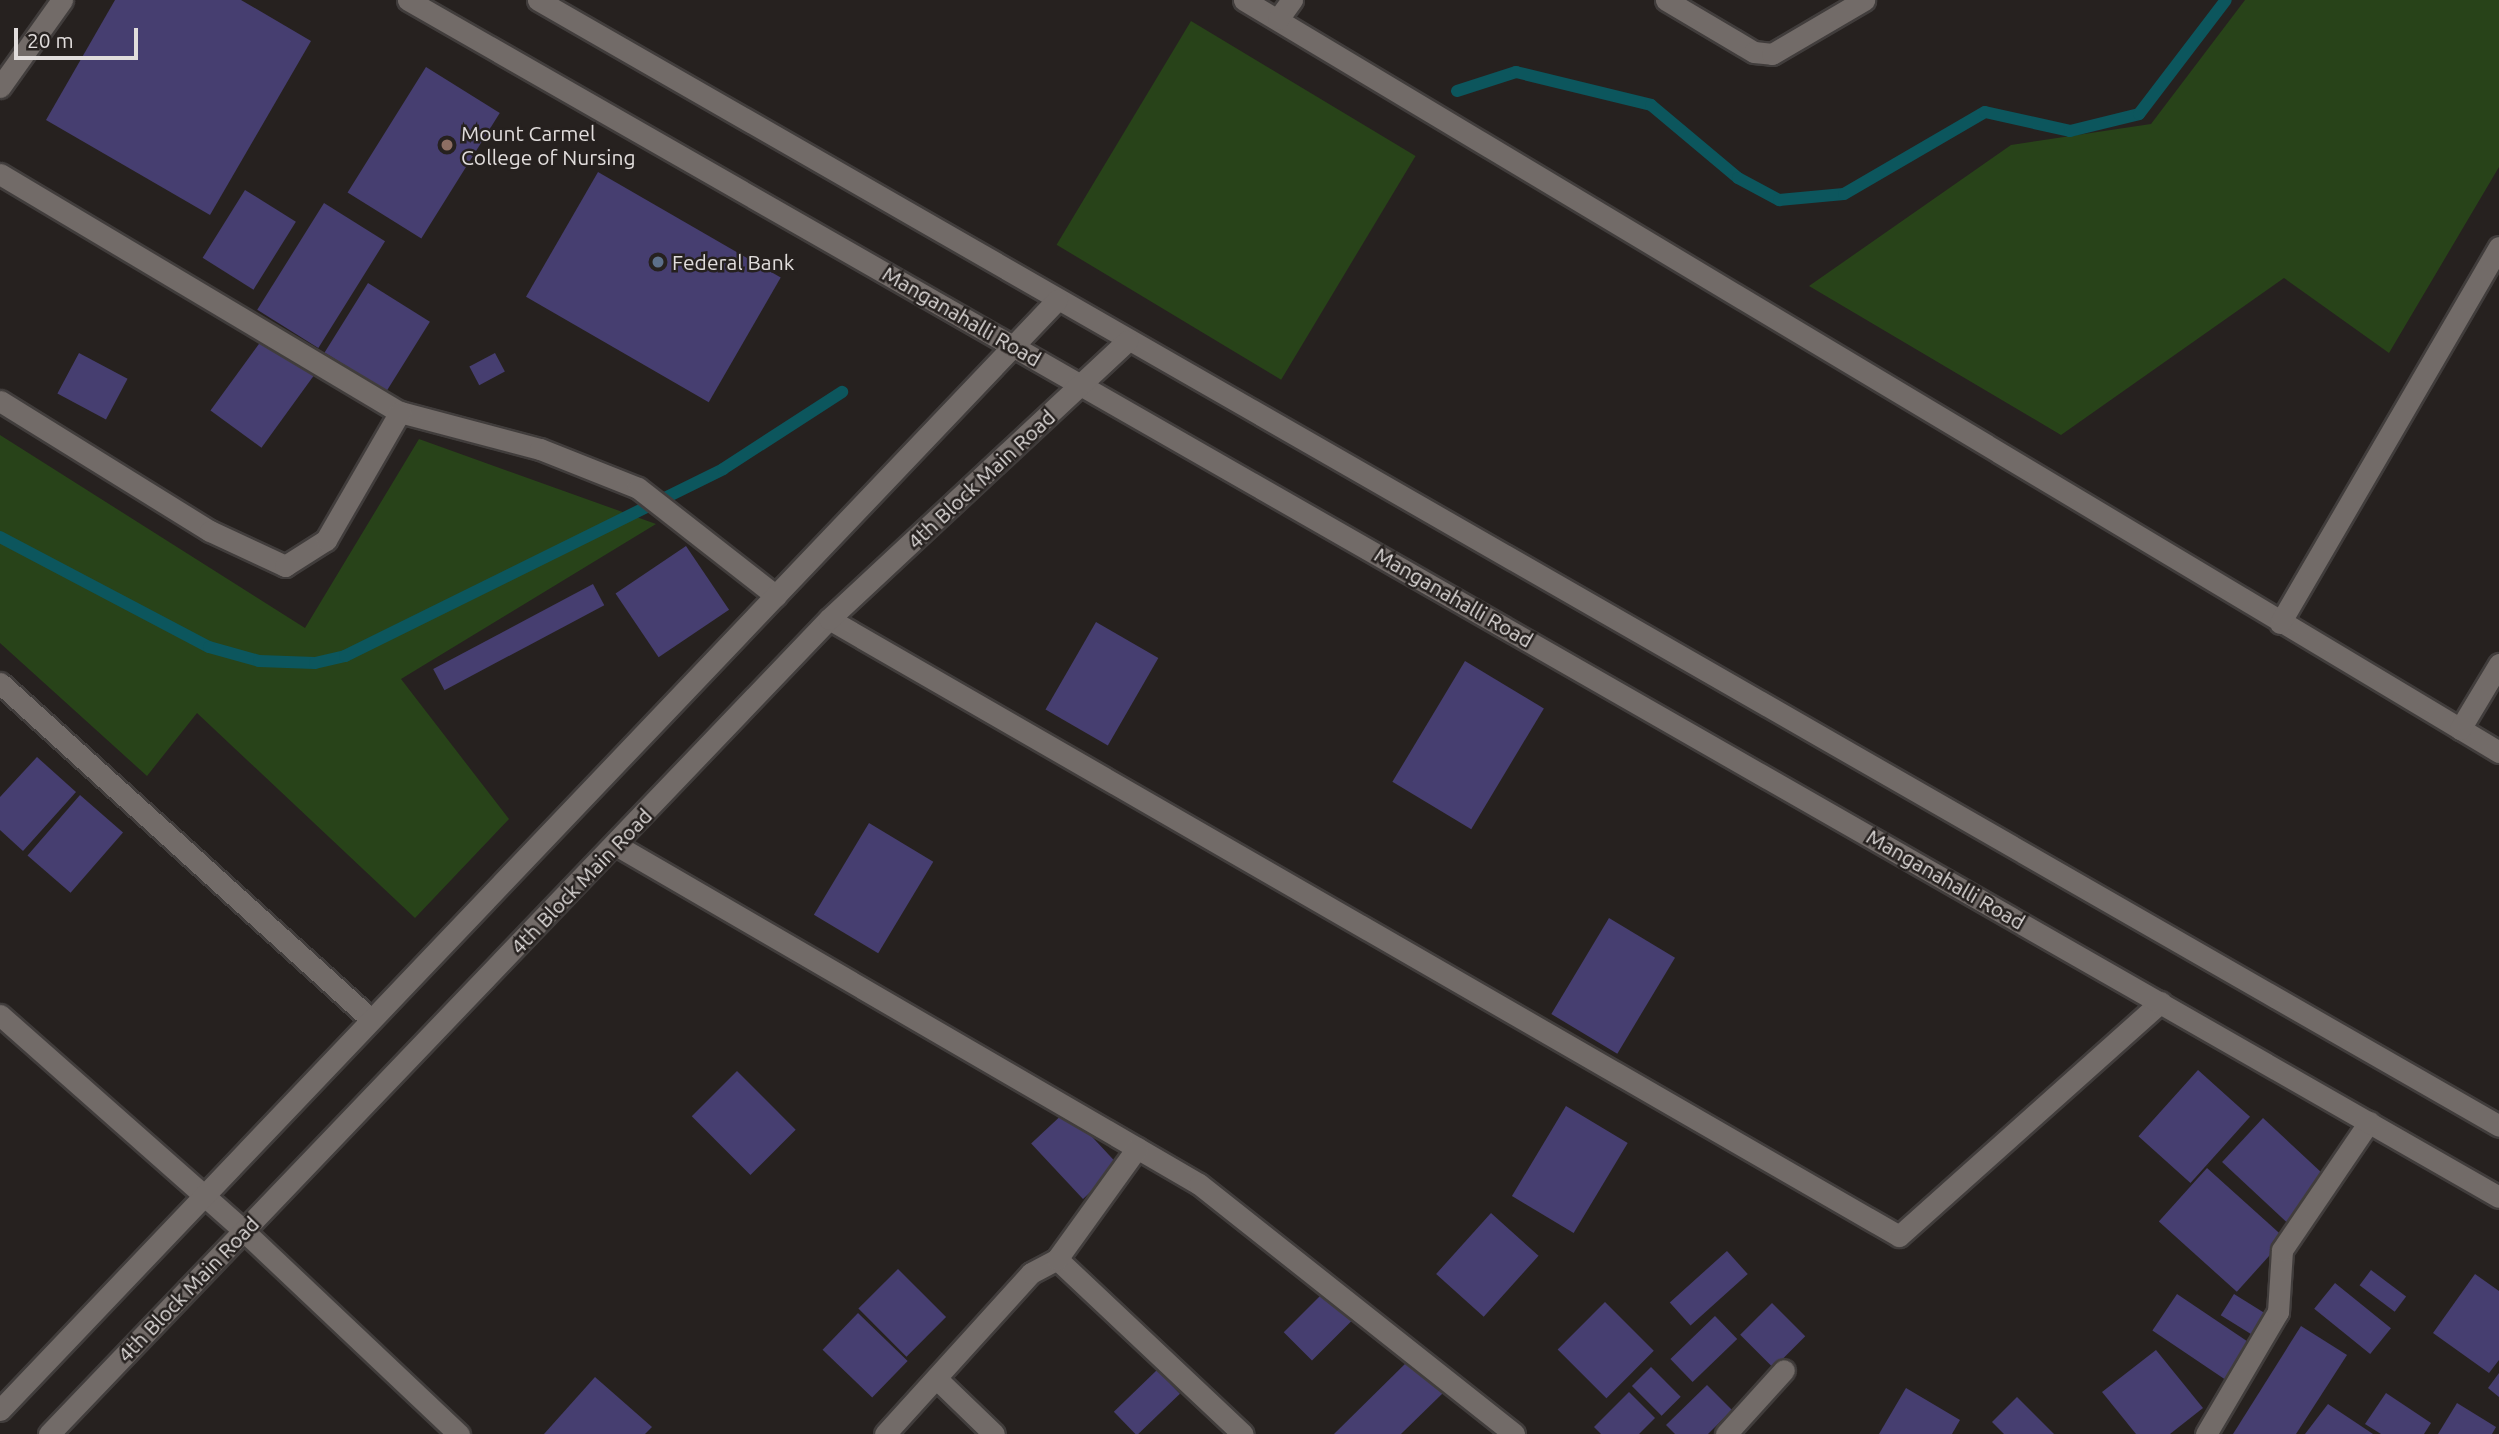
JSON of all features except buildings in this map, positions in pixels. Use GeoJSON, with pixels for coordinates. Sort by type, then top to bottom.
{"type":"FeatureCollection","features":[{"type":"Feature","properties":{"kind":"street"},"geometry":{"type":"LineString","coordinates":[[0,87],[62,0]]}},
{"type":"Feature","properties":{"kind":"street","name":"Manganahalli Road"},"geometry":{"type":"LineString","coordinates":[[408,0],[2499,1197]]}},
{"type":"Feature","properties":{"kind":"street"},"geometry":{"type":"LineString","coordinates":[[538,0],[1126,341],[2499,1126]]}},
{"type":"Feature","properties":{"kind":"street"},"geometry":{"type":"LineString","coordinates":[[1244,0],[2499,752]]}},
{"type":"Feature","properties":{"kind":"street"},"geometry":{"type":"LineString","coordinates":[[1278,19],[1292,0]]}},
{"type":"Feature","properties":{"kind":"street"},"geometry":{"type":"LineString","coordinates":[[1666,0],[1754,52],[1772,54],[1864,0]]}},
{"type":"Feature","properties":{"kind":"street"},"geometry":{"type":"LineString","coordinates":[[0,174],[400,412],[540,449],[638,488],[776,596]]}},
{"type":"Feature","properties":{"kind":"street"},"geometry":{"type":"LineString","coordinates":[[2280,623],[2499,247]]}},
{"type":"Feature","properties":{"kind":"street"},"geometry":{"type":"LineString","coordinates":[[0,1410],[201,1194],[1016,347],[1057,300]]}},
{"type":"Feature","properties":{"kind":"street","name":"4th Block Main Road"},"geometry":{"type":"LineString","coordinates":[[49,1434],[616,845],[829,619],[1126,341]]}},
{"type":"Feature","properties":{"kind":"street"},"geometry":{"type":"LineString","coordinates":[[0,401],[210,531],[285,566],[326,540],[400,412]]}},
{"type":"Feature","properties":{"kind":"street"},"geometry":{"type":"LineString","coordinates":[[829,619],[1899,1236],[2161,1002]]}},
{"type":"Feature","properties":{"kind":"street"},"geometry":{"type":"LineString","coordinates":[[2460,729],[2499,664]]}},
{"type":"Feature","properties":{"kind":"street"},"geometry":{"type":"LineString","coordinates":[[0,683],[370,1019]]}},
{"type":"Feature","properties":{"kind":"street"},"geometry":{"type":"LineString","coordinates":[[616,845],[1199,1184],[1514,1434]]}},
{"type":"Feature","properties":{"kind":"street"},"geometry":{"type":"LineString","coordinates":[[0,1015],[244,1231],[459,1434]]}},
{"type":"Feature","properties":{"kind":"street"},"geometry":{"type":"LineString","coordinates":[[2206,1434],[2278,1312],[2283,1250],[2369,1122]]}},
{"type":"Feature","properties":{"kind":"street"},"geometry":{"type":"LineString","coordinates":[[885,1434],[1031,1273],[1057,1259],[1137,1148]]}},
{"type":"Feature","properties":{"kind":"street"},"geometry":{"type":"LineString","coordinates":[[1057,1259],[1243,1434]]}},
{"type":"Feature","properties":{"kind":"street"},"geometry":{"type":"LineString","coordinates":[[1726,1434],[1784,1370]]}},
{"type":"Feature","properties":{"kind":"street"},"geometry":{"type":"LineString","coordinates":[[937,1379],[994,1434]]}},
{"type":"Feature","properties":{"kind":"green space"},"geometry":{"type":"Polygon","coordinates":[[[2245,0],[2499,0],[2499,167],[2389,353],[2284,278],[2061,435],[1809,286],[2011,145],[2151,124],[2245,0]]]}},
{"type":"Feature","properties":{"kind":"green space"},"geometry":{"type":"Polygon","coordinates":[[[1191,21],[1416,156],[1281,380],[1057,245],[1191,21]]]}},
{"type":"Feature","properties":{"kind":"green space"},"geometry":{"type":"Polygon","coordinates":[[[0,435],[305,628],[419,439],[656,524],[401,679],[509,819],[415,918],[197,713],[147,776],[0,643],[0,435]]]}},
{"type":"Feature","properties":{"kind":"waterway"},"geometry":{"type":"LineString","coordinates":[[1457,91],[1516,72],[1651,105],[1738,178],[1779,200],[1844,194],[1985,112],[2070,131],[2139,114],[2226,0]]}},
{"type":"Feature","properties":{"kind":"waterway"},"geometry":{"type":"LineString","coordinates":[[0,537],[209,647],[259,661],[315,663],[345,656],[723,469],[842,392]]}},
{"type":"Feature","properties":{"kind":"place","name":"Mount Carmel College of Nursing"},"geometry":{"type":"Point","coordinates":[447,145]}},
{"type":"Feature","properties":{"kind":"place","name":"Federal Bank"},"geometry":{"type":"Point","coordinates":[658,262]}}]}
